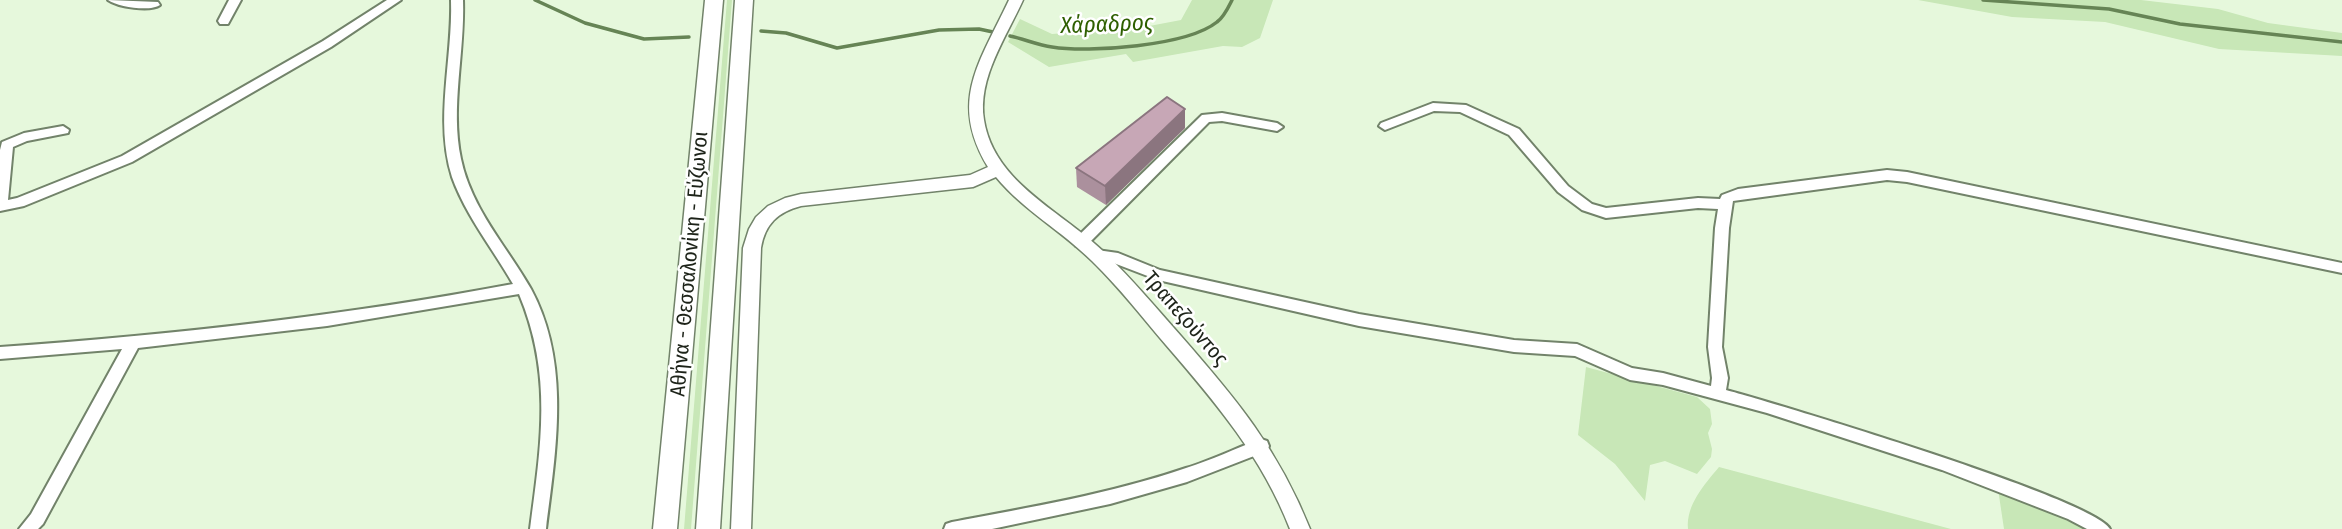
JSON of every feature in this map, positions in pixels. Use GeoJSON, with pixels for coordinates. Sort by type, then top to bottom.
{"type":"FeatureCollection","features":[{"type":"Feature","properties":{"kind":"highway"},"geometry":{"type":"LineString","coordinates":[[699,0],[704,106]]}},
{"type":"Feature","properties":{"kind":"highway","name":"Αθήνα - Θεσσαλονίκη - Εύζωνοι"},"geometry":{"type":"LineString","coordinates":[[666,529],[714,0]]}},
{"type":"Feature","properties":{"kind":"highway","name":"Αθήνα - Θεσσαλονίκη - Εύζωνοι"},"geometry":{"type":"LineString","coordinates":[[708,529],[744,0]]}},
{"type":"Feature","properties":{"kind":"highway"},"geometry":{"type":"LineString","coordinates":[[737,104],[755,0]]}},
{"type":"Feature","properties":{"kind":"main road"},"geometry":{"type":"LineString","coordinates":[[740,529],[754,233],[761,220],[777,208],[802,200],[974,181],[997,170],[983,144],[976,120],[976,103],[984,76],[1016,0]]}},
{"type":"Feature","properties":{"kind":"main road","name":"Τραπεζούντος"},"geometry":{"type":"LineString","coordinates":[[997,170],[1097,255],[1230,404],[1261,446],[1280,479],[1300,529]]}},
{"type":"Feature","properties":{"kind":"street"},"geometry":{"type":"LineString","coordinates":[[114,0],[154,5]]}},
{"type":"Feature","properties":{"kind":"street"},"geometry":{"type":"LineString","coordinates":[[224,22],[234,0]]}},
{"type":"Feature","properties":{"kind":"street"},"geometry":{"type":"LineString","coordinates":[[63,130],[24,136],[7,145],[1,206],[19,203],[127,159],[327,44],[395,0]]}},
{"type":"Feature","properties":{"kind":"street"},"geometry":{"type":"LineString","coordinates":[[457,0],[451,119],[454,157],[468,198],[523,288],[540,327],[550,385],[546,459],[538,529]]}},
{"type":"Feature","properties":{"kind":"street"},"geometry":{"type":"LineString","coordinates":[[1385,126],[1433,107],[1462,108],[1514,132],[1563,189],[1587,207],[1606,213],[1698,203],[1724,205]]}},
{"type":"Feature","properties":{"kind":"street"},"geometry":{"type":"LineString","coordinates":[[1081,242],[1206,118],[1222,117],[1277,127]]}},
{"type":"Feature","properties":{"kind":"street"},"geometry":{"type":"LineString","coordinates":[[1718,393],[1720,378],[1715,347],[1724,205],[1727,198],[1738,194],[1887,175],[1901,176],[1951,183],[2037,205],[2342,268]]}},
{"type":"Feature","properties":{"kind":"street"},"geometry":{"type":"LineString","coordinates":[[1097,255],[1113,257],[1158,275],[1359,320],[1514,346],[1577,350],[1630,374],[1718,393],[1945,464],[2009,487],[2102,529]]}},
{"type":"Feature","properties":{"kind":"street"},"geometry":{"type":"LineString","coordinates":[[0,353],[133,344],[272,330],[422,308],[523,288]]}},
{"type":"Feature","properties":{"kind":"street"},"geometry":{"type":"LineString","coordinates":[[27,529],[37,519],[133,344]]}},
{"type":"Feature","properties":{"kind":"street"},"geometry":{"type":"LineString","coordinates":[[952,529],[1073,508],[1227,461],[1261,446]]}},
{"type":"Feature","properties":{"kind":"green space"},"geometry":{"type":"Polygon","coordinates":[[[727,0],[732,0],[691,529],[684,529],[727,0]]]}},
{"type":"Feature","properties":{"kind":"green space"},"geometry":{"type":"Polygon","coordinates":[[[1192,0],[1273,0],[1260,38],[1242,47],[1223,46],[1133,62],[1126,54],[1049,67],[1008,42],[1020,19],[1052,34],[1144,27],[1181,20],[1192,0]]]}},
{"type":"Feature","properties":{"kind":"green space"},"geometry":{"type":"Polygon","coordinates":[[[1918,0],[2141,0],[2218,9],[2268,23],[2342,33],[2342,56],[2219,49],[2105,22],[2012,17],[1918,0]]]}},
{"type":"Feature","properties":{"kind":"green space"},"geometry":{"type":"Polygon","coordinates":[[[1586,367],[1697,397],[1710,409],[1712,424],[1708,433],[1711,457],[1697,474],[1665,461],[1650,465],[1645,501],[1615,464],[1578,435],[1586,367]]]}},
{"type":"Feature","properties":{"kind":"green space"},"geometry":{"type":"Polygon","coordinates":[[[1719,467],[1951,529],[1688,529],[1693,504],[1719,467]]]}},
{"type":"Feature","properties":{"kind":"green space"},"geometry":{"type":"Polygon","coordinates":[[[1998,489],[2086,529],[2004,529],[1998,489]]]}},
{"type":"Feature","properties":{"kind":"building"},"geometry":{"type":"Polygon","coordinates":[[[1167,97],[1185,109],[1105,186],[1076,168],[1167,97]]]}},
{"type":"Feature","properties":{"kind":"waterway","name":"Χάραδρος"},"geometry":{"type":"LineString","coordinates":[[535,0],[585,23],[644,39],[689,37]]}},
{"type":"Feature","properties":{"kind":"waterway","name":"Χάραδρος"},"geometry":{"type":"LineString","coordinates":[[1010,36],[1068,49],[1137,46],[1184,37],[1203,30],[1224,15],[1232,0]]}},
{"type":"Feature","properties":{"kind":"waterway","name":"Χάραδρος"},"geometry":{"type":"LineString","coordinates":[[1983,0],[2109,9],[2180,24],[2342,42]]}},
{"type":"Feature","properties":{"kind":"waterway","name":"Χάραδρος"},"geometry":{"type":"LineString","coordinates":[[761,31],[786,33],[837,48],[939,30],[979,29],[993,32]]}}]}
